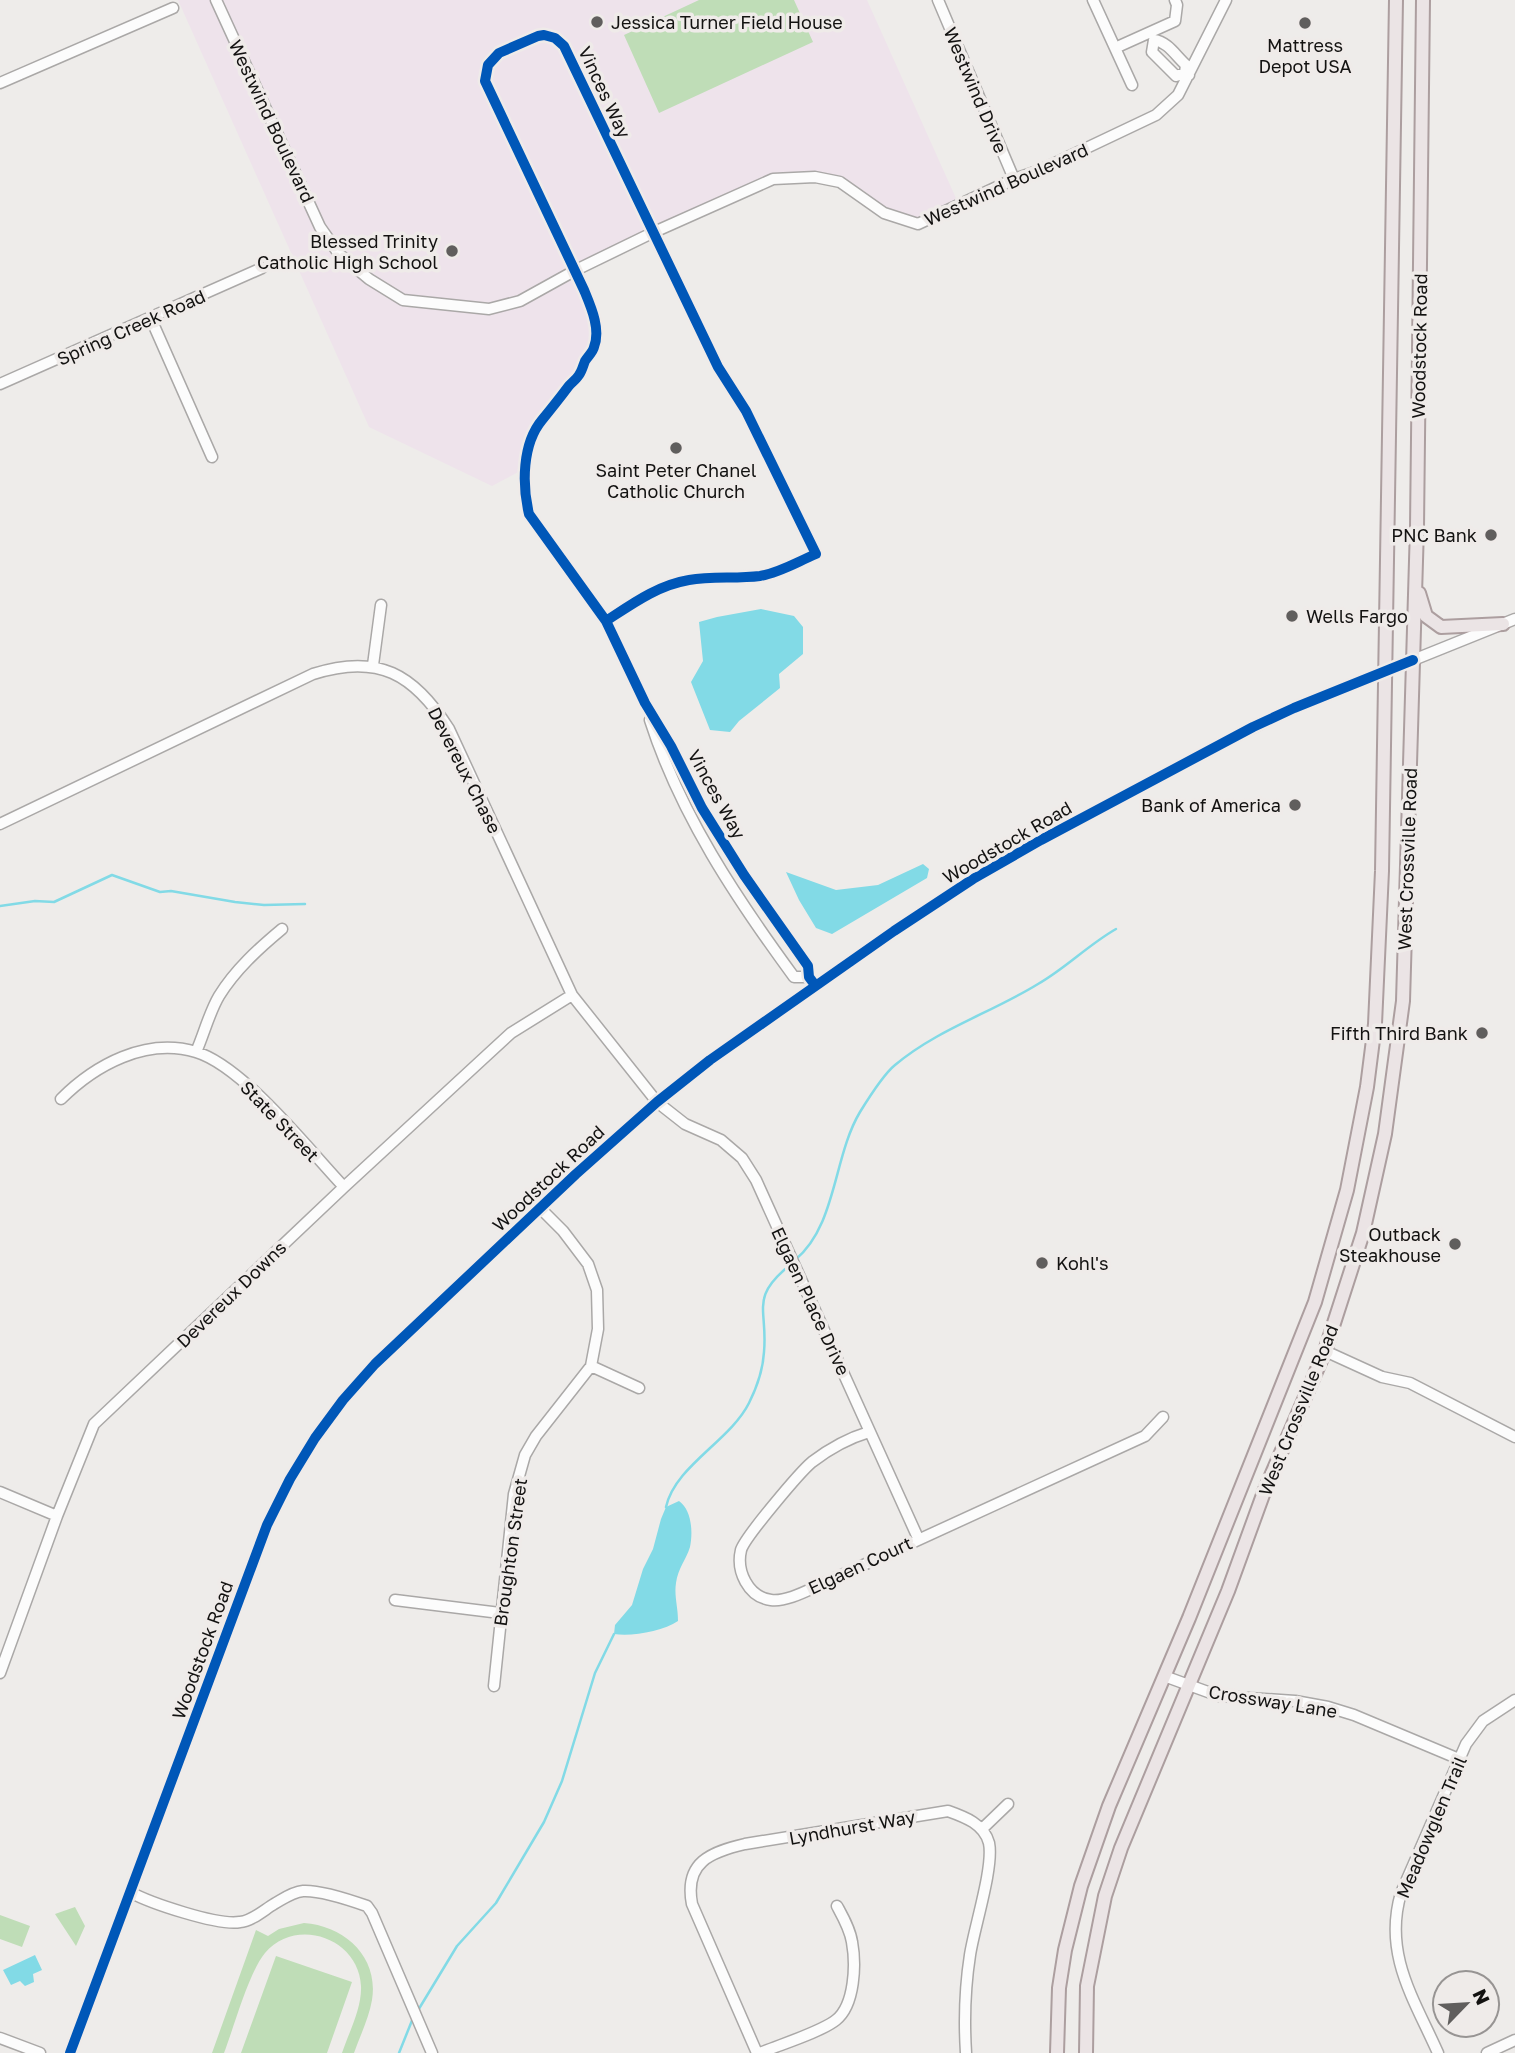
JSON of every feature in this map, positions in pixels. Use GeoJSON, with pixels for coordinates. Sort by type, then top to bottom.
{"type":"FeatureCollection","features":[{"type":"Feature","properties":{"kind":"main road","name":"Woodstock Road"},"geometry":{"type":"LineString","coordinates":[[1384,673],[1396,0]]}},
{"type":"Feature","properties":{"kind":"main road","name":"Woodstock Road"},"geometry":{"type":"LineString","coordinates":[[1413,660],[1423,0]]}},
{"type":"Feature","properties":{"kind":"main road"},"geometry":{"type":"LineString","coordinates":[[1416,581],[1426,616],[1441,627],[1509,622]]}},
{"type":"Feature","properties":{"kind":"main road","name":"West Crossville Road"},"geometry":{"type":"LineString","coordinates":[[1086,2053],[1087,1986],[1105,1896],[1121,1848],[1228,1591],[1264,1492],[1325,1351],[1363,1233],[1385,1134],[1403,1001],[1413,660]]}},
{"type":"Feature","properties":{"kind":"main road","name":"West Crossville Road"},"geometry":{"type":"LineString","coordinates":[[1057,2053],[1059,1988],[1065,1950],[1081,1886],[1109,1806],[1315,1303],[1347,1190],[1367,1087],[1375,1024],[1382,871],[1384,673]]}},
{"type":"Feature","properties":{"kind":"street","name":"Westwind Boulevard"},"geometry":{"type":"LineString","coordinates":[[216,0],[320,227],[339,254],[369,279],[402,300],[489,309],[520,301],[652,233],[774,179],[815,177],[840,182],[884,213],[918,224],[1014,179],[1038,172],[1156,115],[1178,95],[1226,0]]}},
{"type":"Feature","properties":{"kind":"street","name":"Westwind Drive"},"geometry":{"type":"LineString","coordinates":[[938,0],[1014,179]]}},
{"type":"Feature","properties":{"kind":"street"},"geometry":{"type":"LineString","coordinates":[[1093,0],[1132,85]]}},
{"type":"Feature","properties":{"kind":"street"},"geometry":{"type":"LineString","coordinates":[[1115,48],[1152,36],[1175,20],[1175,0]]}},
{"type":"Feature","properties":{"kind":"street"},"geometry":{"type":"LineString","coordinates":[[0,83],[173,8]]}},
{"type":"Feature","properties":{"kind":"street","name":"Vinces Way"},"geometry":{"type":"LineString","coordinates":[[606,621],[639,599],[667,586],[688,580],[759,576],[776,572],[816,554],[746,411],[718,368],[564,46],[555,38],[544,35],[499,54],[488,65],[485,81],[592,310],[596,331],[594,348],[585,361],[581,374],[568,386],[561,399],[541,421],[534,436],[526,459],[526,499],[529,514],[606,621],[645,703],[671,746],[702,808],[744,875],[808,966],[812,981],[794,977],[703,840],[662,759],[645,703]]}},
{"type":"Feature","properties":{"kind":"street"},"geometry":{"type":"LineString","coordinates":[[1152,36],[1164,41],[1186,65],[1187,74],[1176,76],[1164,66],[1152,52],[1152,36]]}},
{"type":"Feature","properties":{"kind":"street"},"geometry":{"type":"LineString","coordinates":[[1164,66],[1174,55]]}},
{"type":"Feature","properties":{"kind":"street","name":"Spring Creek Road"},"geometry":{"type":"LineString","coordinates":[[0,384],[262,268]]}},
{"type":"Feature","properties":{"kind":"street"},"geometry":{"type":"LineString","coordinates":[[151,319],[212,457]]}},
{"type":"Feature","properties":{"kind":"street"},"geometry":{"type":"LineString","coordinates":[[0,824],[313,674],[327,669],[373,665],[381,606]]}},
{"type":"Feature","properties":{"kind":"street"},"geometry":{"type":"LineString","coordinates":[[1413,660],[1509,622]]}},
{"type":"Feature","properties":{"kind":"street","name":"Woodstock Road"},"geometry":{"type":"LineString","coordinates":[[71,2053],[263,1536],[290,1479],[322,1429],[375,1364],[657,1102],[812,981],[1041,840],[1244,732],[1294,708],[1413,660]]}},
{"type":"Feature","properties":{"kind":"street","name":"Devereux Chase"},"geometry":{"type":"LineString","coordinates":[[373,665],[395,674],[417,688],[432,703],[449,729],[572,995],[657,1102]]}},
{"type":"Feature","properties":{"kind":"street"},"geometry":{"type":"LineString","coordinates":[[197,1052],[218,998],[259,948],[282,929]]}},
{"type":"Feature","properties":{"kind":"street","name":"Devereux Downs"},"geometry":{"type":"LineString","coordinates":[[0,1673],[57,1516],[94,1424],[344,1187],[512,1033],[572,995]]}},
{"type":"Feature","properties":{"kind":"street","name":"State Street"},"geometry":{"type":"LineString","coordinates":[[61,1099],[99,1068],[131,1054],[157,1049],[197,1052],[231,1070],[250,1087],[344,1187]]}},
{"type":"Feature","properties":{"kind":"street","name":"Elgaen Place Drive"},"geometry":{"type":"LineString","coordinates":[[657,1102],[685,1124],[721,1140],[742,1158],[756,1180],[918,1538]]}},
{"type":"Feature","properties":{"kind":"street","name":"Broughton Street"},"geometry":{"type":"LineString","coordinates":[[494,1686],[514,1493],[525,1455],[536,1436],[591,1366],[598,1329],[597,1290],[588,1264],[563,1231],[540,1208]]}},
{"type":"Feature","properties":{"kind":"street"},"geometry":{"type":"LineString","coordinates":[[1325,1351],[1382,1377],[1410,1383],[1515,1437]]}},
{"type":"Feature","properties":{"kind":"street"},"geometry":{"type":"LineString","coordinates":[[591,1366],[639,1388]]}},
{"type":"Feature","properties":{"kind":"street","name":"Elgaen Court"},"geometry":{"type":"LineString","coordinates":[[869,1432],[831,1449],[811,1463],[741,1549],[744,1582],[755,1593],[771,1600],[790,1597],[822,1584],[1145,1436],[1163,1417]]}},
{"type":"Feature","properties":{"kind":"street"},"geometry":{"type":"LineString","coordinates":[[0,1492],[57,1516]]}},
{"type":"Feature","properties":{"kind":"street"},"geometry":{"type":"LineString","coordinates":[[395,1600],[500,1613]]}},
{"type":"Feature","properties":{"kind":"street","name":"Crossway Lane"},"geometry":{"type":"LineString","coordinates":[[1164,1676],[1219,1696],[1295,1701],[1328,1707],[1460,1759]]}},
{"type":"Feature","properties":{"kind":"street","name":"Meadowglen Trail"},"geometry":{"type":"LineString","coordinates":[[1438,2053],[1400,1965],[1395,1946],[1394,1927],[1401,1893],[1466,1744],[1483,1721],[1515,1700]]}},
{"type":"Feature","properties":{"kind":"street"},"geometry":{"type":"LineString","coordinates":[[967,2053],[964,2026],[970,1957],[989,1858],[989,1843],[982,1829],[1008,1804]]}},
{"type":"Feature","properties":{"kind":"street","name":"Lyndhurst Way"},"geometry":{"type":"LineString","coordinates":[[759,2053],[692,1904],[690,1885],[693,1875],[706,1858],[723,1849],[746,1844],[948,1811],[966,1817],[982,1829]]}},
{"type":"Feature","properties":{"kind":"street"},"geometry":{"type":"LineString","coordinates":[[130,1892],[186,1912],[233,1922],[250,1919],[291,1894],[303,1891],[367,1906],[432,2053]]}},
{"type":"Feature","properties":{"kind":"street"},"geometry":{"type":"LineString","coordinates":[[759,2053],[829,2024],[844,2012],[849,1996],[853,1956],[849,1931],[837,1906]]}},
{"type":"Feature","properties":{"kind":"street"},"geometry":{"type":"LineString","coordinates":[[0,2038],[40,2053]]}},
{"type":"Feature","properties":{"kind":"street"},"geometry":{"type":"LineString","coordinates":[[1487,2053],[1515,2040]]}},
{"type":"Feature","properties":{"kind":"shaded area","name":"Blessed Trinity Catholic High School"},"geometry":{"type":"Polygon","coordinates":[[[178,0],[867,0],[959,205],[918,224],[884,213],[840,182],[773,179],[577,269],[592,310],[594,347],[533,438],[526,468],[492,486],[369,427],[178,0]]]}},
{"type":"Feature","properties":{"kind":"green space"},"geometry":{"type":"Polygon","coordinates":[[[699,0],[794,0],[813,42],[659,113],[624,35],[699,0]]]}},
{"type":"Feature","properties":{"kind":"green space"},"geometry":{"type":"Polygon","coordinates":[[[75,1907],[85,1926],[76,1946],[55,1914],[75,1907]]]}},
{"type":"Feature","properties":{"kind":"green space"},"geometry":{"type":"Polygon","coordinates":[[[0,1915],[30,1926],[22,1947],[0,1939],[0,1915]]]}},
{"type":"Feature","properties":{"kind":"green space"},"geometry":{"type":"Polygon","coordinates":[[[304,1923],[319,1925],[345,1937],[356,1947],[370,1970],[372,2000],[354,2053],[342,2053],[361,1994],[358,1969],[350,1955],[338,1945],[324,1938],[308,1935],[293,1936],[278,1942],[265,1953],[248,1986],[224,2053],[212,2053],[256,1930],[268,1936],[279,1929],[304,1923]]]}},
{"type":"Feature","properties":{"kind":"green space"},"geometry":{"type":"Polygon","coordinates":[[[276,1956],[352,1982],[327,2053],[241,2053],[276,1956]]]}},
{"type":"Feature","properties":{"kind":"water"},"geometry":{"type":"Polygon","coordinates":[[[761,609],[794,616],[803,627],[803,654],[779,674],[780,688],[739,721],[730,732],[710,730],[691,682],[703,661],[699,622],[761,609]]]}},
{"type":"Feature","properties":{"kind":"water"},"geometry":{"type":"Polygon","coordinates":[[[923,864],[929,869],[927,878],[832,934],[816,928],[786,872],[836,890],[878,885],[923,864]]]}},
{"type":"Feature","properties":{"kind":"water"},"geometry":{"type":"Polygon","coordinates":[[[679,1501],[687,1510],[691,1535],[690,1547],[676,1583],[678,1621],[647,1632],[614,1634],[615,1625],[632,1605],[666,1507],[679,1501]]]}},
{"type":"Feature","properties":{"kind":"water"},"geometry":{"type":"Polygon","coordinates":[[[35,1955],[42,1970],[33,1974],[34,1982],[25,1986],[20,1981],[11,1985],[3,1970],[35,1955]]]}},
{"type":"Feature","properties":{"kind":"waterway"},"geometry":{"type":"LineString","coordinates":[[0,906],[35,901],[54,902],[112,875],[160,892],[171,891],[264,905],[305,904]]}},
{"type":"Feature","properties":{"kind":"waterway"},"geometry":{"type":"LineString","coordinates":[[795,1260],[809,1245],[827,1210],[844,1149],[860,1112],[891,1069],[929,1041],[1048,978],[1116,929]]}},
{"type":"Feature","properties":{"kind":"waterway"},"geometry":{"type":"LineString","coordinates":[[666,1507],[671,1492],[680,1479],[729,1430],[749,1403],[755,1391],[763,1358],[765,1296],[777,1276],[790,1265]]}},
{"type":"Feature","properties":{"kind":"waterway"},"geometry":{"type":"LineString","coordinates":[[417,2012],[457,1946],[496,1903],[544,1822],[562,1781],[595,1673],[614,1634]]}},
{"type":"Feature","properties":{"kind":"waterway"},"geometry":{"type":"LineString","coordinates":[[399,2053],[413,2018]]}},
{"type":"Feature","properties":{"kind":"cycle path"},"geometry":{"type":"LineString","coordinates":[[606,621],[646,596],[678,582],[767,575],[816,554],[746,411],[718,367],[564,46],[555,38],[544,35],[499,53],[488,65],[485,81],[584,290],[594,318],[596,340],[580,373],[535,430],[525,465],[529,514],[606,621],[645,703],[671,746],[702,808],[744,875],[808,966],[809,977],[815,985]]}},
{"type":"Feature","properties":{"kind":"cycle path"},"geometry":{"type":"LineString","coordinates":[[70,2053],[267,1525],[315,1438],[343,1400],[375,1364],[576,1174],[657,1102],[710,1060],[894,931],[973,879],[1041,840],[1253,727],[1413,660]]}},
{"type":"Feature","properties":{"kind":"place","name":"Jessica Turner Field House"},"geometry":{"type":"Point","coordinates":[597,22]}},
{"type":"Feature","properties":{"kind":"place","name":"Mattress Depot USA"},"geometry":{"type":"Point","coordinates":[1305,23]}},
{"type":"Feature","properties":{"kind":"place","name":"Blessed Trinity Catholic High School"},"geometry":{"type":"Point","coordinates":[452,251]}},
{"type":"Feature","properties":{"kind":"place","name":"Saint Peter Chanel Catholic Church"},"geometry":{"type":"Point","coordinates":[676,448]}},
{"type":"Feature","properties":{"kind":"place","name":"PNC Bank"},"geometry":{"type":"Point","coordinates":[1491,535]}},
{"type":"Feature","properties":{"kind":"place","name":"Wells Fargo"},"geometry":{"type":"Point","coordinates":[1292,616]}},
{"type":"Feature","properties":{"kind":"place","name":"Bank of America"},"geometry":{"type":"Point","coordinates":[1295,805]}},
{"type":"Feature","properties":{"kind":"place","name":"Fifth Third Bank"},"geometry":{"type":"Point","coordinates":[1482,1033]}},
{"type":"Feature","properties":{"kind":"place","name":"Outback Steakhouse"},"geometry":{"type":"Point","coordinates":[1455,1244]}},
{"type":"Feature","properties":{"kind":"place","name":"Kohl's"},"geometry":{"type":"Point","coordinates":[1042,1263]}}]}
